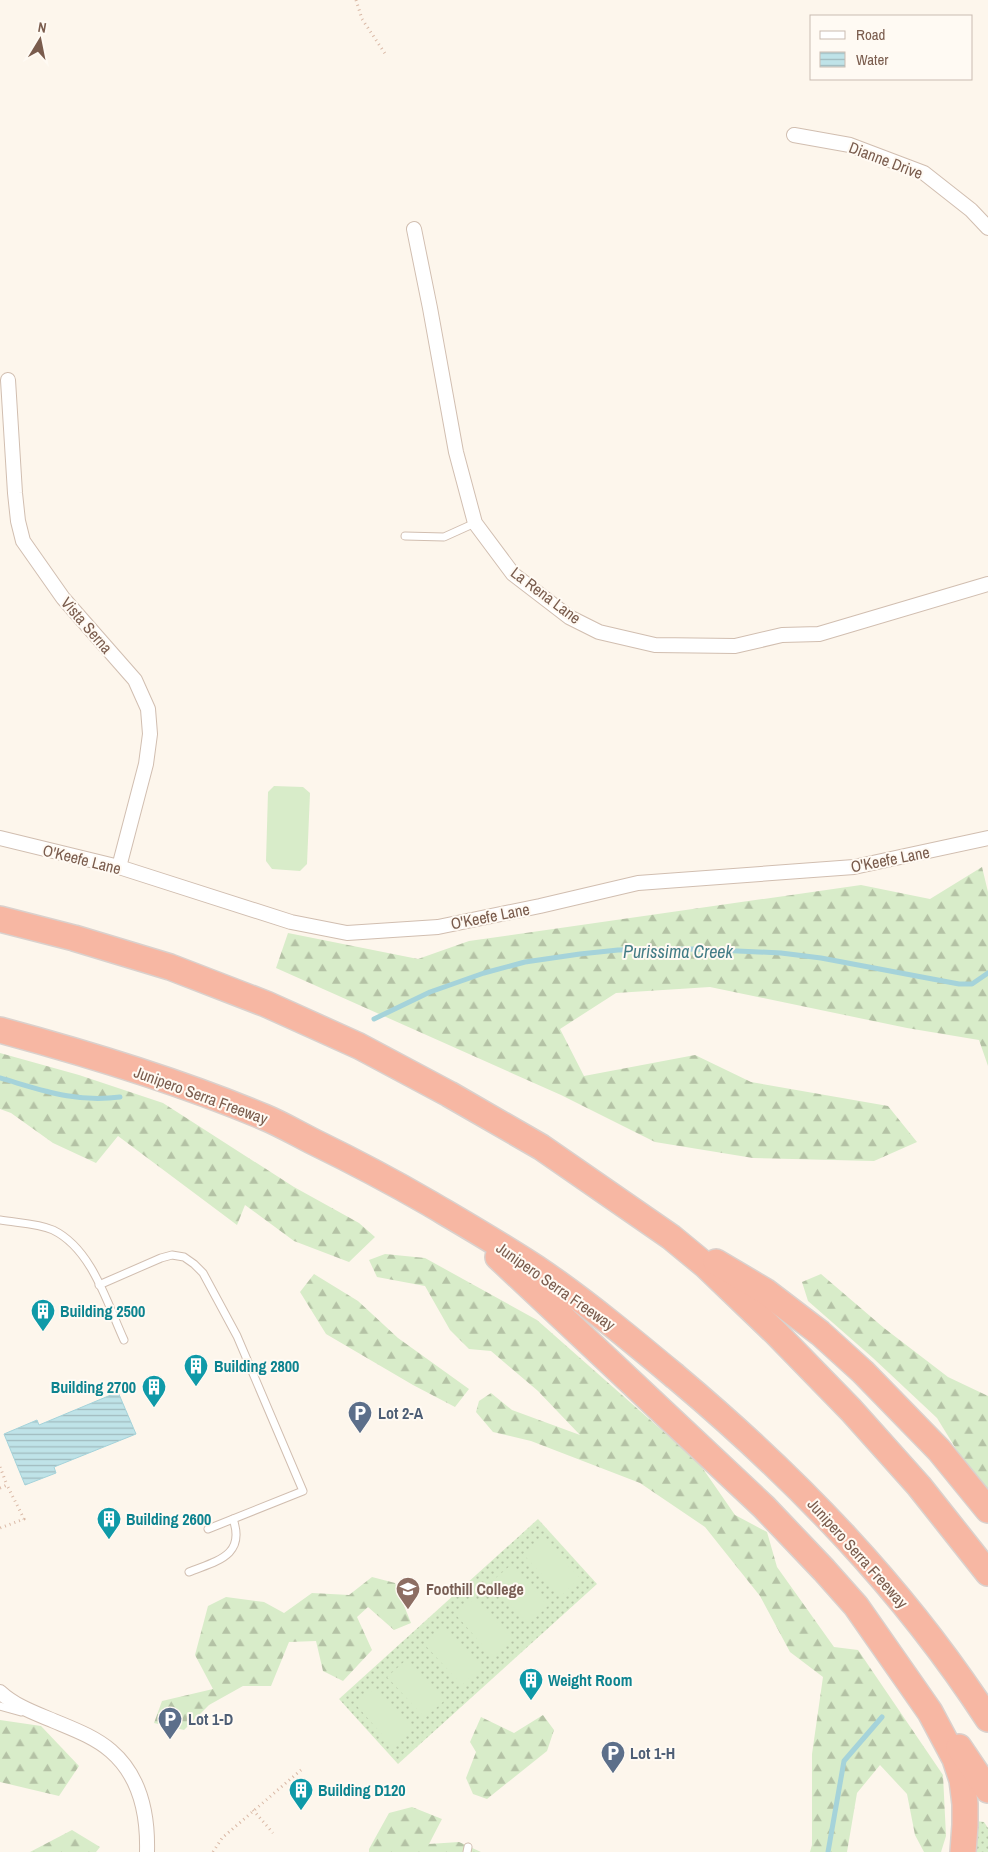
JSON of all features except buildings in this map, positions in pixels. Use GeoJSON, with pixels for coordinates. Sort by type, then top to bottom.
{"type":"FeatureCollection","features":[{"type":"Feature","properties":{"kind":"highway"},"geometry":{"type":"LineString","coordinates":[[0,919],[74,938],[170,968],[266,1004],[359,1046],[449,1094],[541,1147],[671,1236],[766,1291],[820,1334],[864,1372],[905,1413],[983,1502]]}},
{"type":"Feature","properties":{"kind":"highway","name":"Junipero Serra Freeway"},"geometry":{"type":"LineString","coordinates":[[0,1030],[64,1047],[163,1079],[266,1118],[379,1174],[544,1274],[631,1340],[713,1408],[783,1472],[848,1539],[914,1615],[988,1719]]}},
{"type":"Feature","properties":{"kind":"highway"},"geometry":{"type":"LineString","coordinates":[[470,1228],[539,1297],[730,1473],[794,1538],[856,1606],[930,1712],[965,1754],[988,1790]]}},
{"type":"Feature","properties":{"kind":"highway"},"geometry":{"type":"LineString","coordinates":[[671,1236],[705,1265],[776,1333],[851,1410],[919,1486],[988,1573]]}},
{"type":"Feature","properties":{"kind":"highway"},"geometry":{"type":"LineString","coordinates":[[930,1712],[955,1759],[962,1780],[965,1804],[963,1852]]}},
{"type":"Feature","properties":{"kind":"street","name":"Dianne Drive"},"geometry":{"type":"LineString","coordinates":[[794,135],[850,145],[924,173],[971,210],[988,228]]}},
{"type":"Feature","properties":{"kind":"street","name":"La Rena Lane"},"geometry":{"type":"LineString","coordinates":[[414,229],[456,452],[475,523],[512,574],[569,617],[599,632],[655,645],[736,646],[782,635],[819,634],[988,584]]}},
{"type":"Feature","properties":{"kind":"street","name":"Vista Serna"},"geometry":{"type":"LineString","coordinates":[[8,380],[15,493],[18,521],[23,541],[63,598],[135,680],[148,709],[150,734],[146,764],[119,867]]}},
{"type":"Feature","properties":{"kind":"street","name":"O'Keefe Lane"},"geometry":{"type":"LineString","coordinates":[[0,838],[119,867],[291,922],[347,933],[438,927],[638,883],[854,867],[988,838]]}},
{"type":"Feature","properties":{"kind":"street"},"geometry":{"type":"LineString","coordinates":[[0,1692],[27,1709],[78,1732],[110,1751],[130,1773],[137,1787],[144,1810],[147,1852]]}},
{"type":"Feature","properties":{"kind":"lane"},"geometry":{"type":"LineString","coordinates":[[405,536],[444,537],[475,523]]}},
{"type":"Feature","properties":{"kind":"lane"},"geometry":{"type":"LineString","coordinates":[[0,1220],[51,1230],[67,1239],[89,1264],[124,1340]]}},
{"type":"Feature","properties":{"kind":"lane"},"geometry":{"type":"LineString","coordinates":[[99,1285],[161,1258],[172,1255],[184,1257],[203,1273],[238,1336],[303,1491],[208,1529]]}},
{"type":"Feature","properties":{"kind":"lane"},"geometry":{"type":"LineString","coordinates":[[188,1572],[224,1557],[236,1545],[238,1532],[234,1520]]}},
{"type":"Feature","properties":{"kind":"lane"},"geometry":{"type":"LineString","coordinates":[[0,1706],[55,1721]]}},
{"type":"Feature","properties":{"kind":"path"},"geometry":{"type":"LineString","coordinates":[[356,0],[362,19],[386,54]]}},
{"type":"Feature","properties":{"kind":"path"},"geometry":{"type":"LineString","coordinates":[[0,1467],[24,1518],[0,1528]]}},
{"type":"Feature","properties":{"kind":"path"},"geometry":{"type":"LineString","coordinates":[[0,1488],[7,1485]]}},
{"type":"Feature","properties":{"kind":"path"},"geometry":{"type":"LineString","coordinates":[[213,1852],[222,1838],[301,1770]]}},
{"type":"Feature","properties":{"kind":"path"},"geometry":{"type":"LineString","coordinates":[[253,1810],[273,1833]]}},
{"type":"Feature","properties":{"kind":"green space"},"geometry":{"type":"Polygon","coordinates":[[[274,786],[303,787],[310,793],[307,864],[300,871],[272,869],[266,861],[268,792],[274,786]]]}},
{"type":"Feature","properties":{"kind":"green space"},"geometry":{"type":"Polygon","coordinates":[[[982,867],[988,892],[988,1066],[979,1040],[907,1028],[710,987],[616,993],[560,1029],[584,1076],[695,1055],[751,1082],[888,1106],[917,1142],[874,1161],[753,1158],[655,1142],[561,1095],[276,968],[288,933],[418,959],[469,941],[861,885],[930,899],[982,867]]]}},
{"type":"Feature","properties":{"kind":"green space"},"geometry":{"type":"Polygon","coordinates":[[[0,1053],[79,1075],[163,1103],[294,1187],[359,1223],[375,1237],[349,1262],[294,1241],[245,1205],[237,1225],[118,1136],[96,1163],[53,1143],[11,1113],[0,1109],[0,1053]]]}},
{"type":"Feature","properties":{"kind":"green space"},"geometry":{"type":"Polygon","coordinates":[[[385,1254],[425,1258],[537,1320],[699,1463],[735,1515],[767,1532],[777,1567],[834,1647],[858,1650],[943,1775],[946,1836],[941,1852],[924,1852],[915,1835],[907,1794],[880,1765],[857,1793],[847,1852],[810,1852],[812,1845],[812,1754],[823,1677],[790,1652],[760,1596],[705,1527],[640,1483],[531,1441],[493,1432],[476,1412],[479,1401],[491,1393],[512,1410],[580,1435],[538,1391],[491,1351],[469,1349],[450,1330],[425,1286],[377,1277],[369,1260],[385,1254]]]}},
{"type":"Feature","properties":{"kind":"green space"},"geometry":{"type":"Polygon","coordinates":[[[314,1274],[358,1301],[398,1338],[469,1389],[455,1407],[413,1385],[326,1334],[300,1292],[314,1274]]]}},
{"type":"Feature","properties":{"kind":"green space"},"geometry":{"type":"Polygon","coordinates":[[[821,1274],[884,1328],[948,1377],[988,1396],[988,1501],[937,1418],[808,1301],[802,1282],[821,1274]]]}},
{"type":"Feature","properties":{"kind":"green space"},"geometry":{"type":"Polygon","coordinates":[[[538,1519],[597,1584],[398,1764],[339,1699],[538,1519]]]}},
{"type":"Feature","properties":{"kind":"green space"},"geometry":{"type":"Polygon","coordinates":[[[542,1537],[580,1578],[561,1596],[523,1554],[542,1537]]]}},
{"type":"Feature","properties":{"kind":"green space"},"geometry":{"type":"Polygon","coordinates":[[[511,1565],[548,1606],[529,1624],[491,1582],[511,1565]]]}},
{"type":"Feature","properties":{"kind":"green space"},"geometry":{"type":"Polygon","coordinates":[[[372,1577],[395,1583],[411,1623],[394,1630],[368,1607],[357,1617],[372,1650],[343,1681],[323,1671],[316,1641],[289,1642],[271,1686],[243,1686],[209,1705],[184,1730],[154,1723],[162,1701],[213,1689],[195,1655],[208,1606],[226,1597],[264,1602],[284,1613],[312,1593],[349,1595],[372,1577]]]}},
{"type":"Feature","properties":{"kind":"green space"},"geometry":{"type":"Polygon","coordinates":[[[475,1598],[513,1640],[493,1657],[456,1615],[475,1598]]]}},
{"type":"Feature","properties":{"kind":"green space"},"geometry":{"type":"Polygon","coordinates":[[[443,1626],[481,1668],[462,1685],[424,1644],[443,1626]]]}},
{"type":"Feature","properties":{"kind":"green space"},"geometry":{"type":"Polygon","coordinates":[[[407,1659],[444,1701],[425,1718],[387,1677],[407,1659]]]}},
{"type":"Feature","properties":{"kind":"green space"},"geometry":{"type":"Polygon","coordinates":[[[375,1688],[412,1729],[393,1747],[356,1705],[375,1688]]]}},
{"type":"Feature","properties":{"kind":"green space"},"geometry":{"type":"Polygon","coordinates":[[[543,1715],[554,1730],[547,1751],[487,1799],[473,1794],[466,1778],[476,1752],[470,1742],[481,1717],[514,1733],[543,1715]]]}},
{"type":"Feature","properties":{"kind":"green space"},"geometry":{"type":"Polygon","coordinates":[[[0,1720],[41,1726],[79,1766],[59,1796],[0,1782],[0,1720]]]}},
{"type":"Feature","properties":{"kind":"green space"},"geometry":{"type":"Polygon","coordinates":[[[412,1807],[442,1819],[429,1844],[459,1842],[481,1852],[369,1852],[389,1813],[412,1807]]]}},
{"type":"Feature","properties":{"kind":"green space"},"geometry":{"type":"Polygon","coordinates":[[[968,1820],[984,1822],[988,1828],[988,1852],[965,1852],[968,1820]]]}},
{"type":"Feature","properties":{"kind":"green space"},"geometry":{"type":"Polygon","coordinates":[[[72,1830],[100,1847],[96,1852],[30,1852],[72,1830]]]}},
{"type":"Feature","properties":{"kind":"water"},"geometry":{"type":"Polygon","coordinates":[[[118,1392],[136,1434],[54,1467],[56,1473],[25,1485],[4,1434],[37,1420],[39,1425],[118,1392]]]}},
{"type":"Feature","properties":{"kind":"waterway","name":"Purissima Creek"},"geometry":{"type":"LineString","coordinates":[[374,1019],[430,992],[484,973],[525,962],[618,950],[695,949],[781,953],[821,958],[959,984],[972,984],[988,973]]}},
{"type":"Feature","properties":{"kind":"waterway","name":"Purissima Creek"},"geometry":{"type":"LineString","coordinates":[[0,1078],[73,1097],[120,1097]]}},
{"type":"Feature","properties":{"kind":"waterway"},"geometry":{"type":"LineString","coordinates":[[828,1852],[844,1761],[882,1717]]}},
{"type":"Feature","properties":{"kind":"place","name":"Building 2500"},"geometry":{"type":"Point","coordinates":[43,1332]}},
{"type":"Feature","properties":{"kind":"place","name":"Building 2800"},"geometry":{"type":"Point","coordinates":[196,1387]}},
{"type":"Feature","properties":{"kind":"place","name":"Building 2700"},"geometry":{"type":"Point","coordinates":[154,1408]}},
{"type":"Feature","properties":{"kind":"place","name":"Lot 2-A"},"geometry":{"type":"Point","coordinates":[360,1434]}},
{"type":"Feature","properties":{"kind":"place","name":"Building 2600"},"geometry":{"type":"Point","coordinates":[109,1540]}},
{"type":"Feature","properties":{"kind":"place","name":"Foothill College"},"geometry":{"type":"Point","coordinates":[408,1610]}},
{"type":"Feature","properties":{"kind":"place","name":"Weight Room"},"geometry":{"type":"Point","coordinates":[531,1701]}},
{"type":"Feature","properties":{"kind":"place","name":"Lot 1-D"},"geometry":{"type":"Point","coordinates":[170,1740]}},
{"type":"Feature","properties":{"kind":"place","name":"Lot 1-H"},"geometry":{"type":"Point","coordinates":[613,1774]}},
{"type":"Feature","properties":{"kind":"place","name":"Building D120"},"geometry":{"type":"Point","coordinates":[301,1811]}}]}
